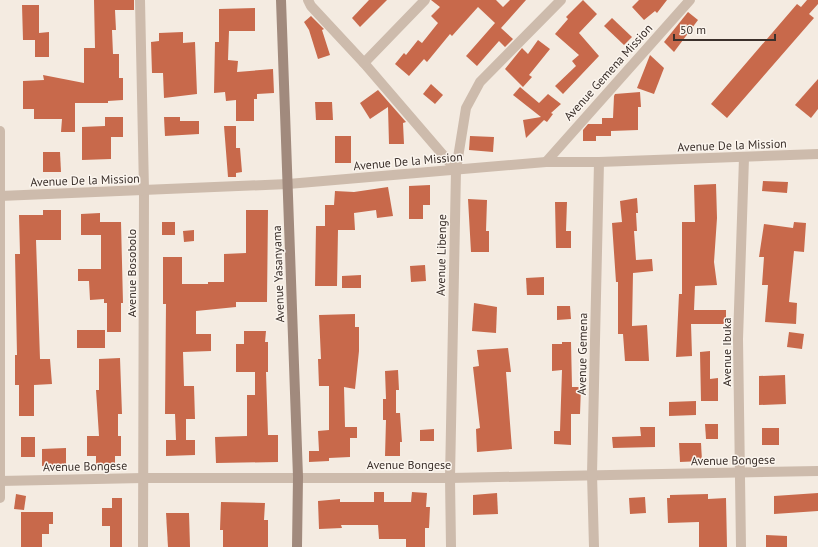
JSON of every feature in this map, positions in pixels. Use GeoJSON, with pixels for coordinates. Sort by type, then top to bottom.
{"type":"FeatureCollection","features":[{"type":"Feature","properties":{"kind":"street","name":"Avenue Bosobolo"},"geometry":{"type":"LineString","coordinates":[[140,0],[144,190],[143,547]]}},
{"type":"Feature","properties":{"kind":"street","name":"Avenue Yasanyama"},"geometry":{"type":"LineString","coordinates":[[281,0],[298,476],[297,547]]}},
{"type":"Feature","properties":{"kind":"street"},"geometry":{"type":"LineString","coordinates":[[308,0],[311,6],[364,63],[456,170]]}},
{"type":"Feature","properties":{"kind":"street"},"geometry":{"type":"LineString","coordinates":[[364,63],[425,0]]}},
{"type":"Feature","properties":{"kind":"street","name":"Avenue Libenge"},"geometry":{"type":"LineString","coordinates":[[451,547],[450,478],[456,170],[466,108],[480,82],[561,0]]}},
{"type":"Feature","properties":{"kind":"street","name":"Avenue Gemena Mission"},"geometry":{"type":"LineString","coordinates":[[546,162],[690,0]]}},
{"type":"Feature","properties":{"kind":"street"},"geometry":{"type":"LineString","coordinates":[[0,131],[0,498]]}},
{"type":"Feature","properties":{"kind":"street","name":"Avenue De la Mission"},"geometry":{"type":"LineString","coordinates":[[1,196],[288,184],[546,162],[744,158],[818,154]]}},
{"type":"Feature","properties":{"kind":"street","name":"Avenue Ibuka"},"geometry":{"type":"LineString","coordinates":[[741,547],[738,339],[744,158]]}},
{"type":"Feature","properties":{"kind":"street","name":"Avenue Gemena"},"geometry":{"type":"LineString","coordinates":[[594,547],[592,474],[599,162]]}},
{"type":"Feature","properties":{"kind":"street","name":"Avenue Bongese"},"geometry":{"type":"LineString","coordinates":[[0,481],[298,476],[450,478],[592,474],[818,471]]}},
{"type":"Feature","properties":{"kind":"building"},"geometry":{"type":"Polygon","coordinates":[[[94,0],[134,0],[134,10],[115,10],[116,30],[112,30],[113,54],[119,54],[119,78],[123,78],[123,100],[108,101],[108,103],[75,103],[75,132],[61,132],[62,119],[34,119],[34,109],[23,109],[23,81],[44,80],[43,75],[84,83],[84,48],[95,48],[94,0]]]}},
{"type":"Feature","properties":{"kind":"building"},"geometry":{"type":"Polygon","coordinates":[[[369,0],[387,0],[360,27],[352,18],[369,0]]]}},
{"type":"Feature","properties":{"kind":"building"},"geometry":{"type":"Polygon","coordinates":[[[431,0],[496,0],[503,7],[510,0],[526,0],[501,28],[513,39],[505,47],[499,41],[477,66],[466,56],[495,23],[478,7],[452,36],[450,34],[427,62],[424,59],[409,76],[395,64],[404,53],[406,55],[418,40],[422,43],[438,23],[431,16],[440,7],[431,0]]]}},
{"type":"Feature","properties":{"kind":"building"},"geometry":{"type":"Polygon","coordinates":[[[583,0],[597,14],[579,33],[599,56],[563,94],[555,86],[576,66],[572,61],[579,55],[555,34],[568,19],[566,17],[583,0]]]}},
{"type":"Feature","properties":{"kind":"building"},"geometry":{"type":"Polygon","coordinates":[[[639,0],[667,0],[657,13],[655,11],[644,20],[632,7],[639,0]]]}},
{"type":"Feature","properties":{"kind":"building"},"geometry":{"type":"Polygon","coordinates":[[[807,0],[818,0],[818,4],[809,14],[814,18],[727,118],[711,104],[797,4],[801,7],[807,0]]]}},
{"type":"Feature","properties":{"kind":"building"},"geometry":{"type":"Polygon","coordinates":[[[22,5],[39,5],[39,33],[49,32],[49,57],[35,57],[35,40],[23,40],[22,5]]]}},
{"type":"Feature","properties":{"kind":"building"},"geometry":{"type":"Polygon","coordinates":[[[255,8],[255,31],[229,31],[228,60],[238,61],[237,72],[273,69],[274,93],[257,94],[257,99],[254,99],[254,121],[236,121],[236,100],[226,101],[225,92],[214,93],[215,42],[219,42],[219,9],[255,8]]]}},
{"type":"Feature","properties":{"kind":"building"},"geometry":{"type":"Polygon","coordinates":[[[688,12],[698,20],[674,52],[664,42],[688,12]]]}},
{"type":"Feature","properties":{"kind":"building"},"geometry":{"type":"Polygon","coordinates":[[[311,16],[324,29],[322,30],[330,55],[318,59],[309,30],[304,22],[311,16]]]}},
{"type":"Feature","properties":{"kind":"building"},"geometry":{"type":"Polygon","coordinates":[[[612,18],[632,37],[624,45],[604,26],[612,18]]]}},
{"type":"Feature","properties":{"kind":"building"},"geometry":{"type":"Polygon","coordinates":[[[183,32],[183,43],[195,42],[197,94],[164,98],[163,73],[152,73],[151,42],[159,41],[159,33],[183,32]]]}},
{"type":"Feature","properties":{"kind":"building"},"geometry":{"type":"Polygon","coordinates":[[[538,40],[550,49],[529,75],[532,77],[523,87],[505,69],[522,48],[528,54],[538,40]]]}},
{"type":"Feature","properties":{"kind":"building"},"geometry":{"type":"Polygon","coordinates":[[[650,55],[664,68],[654,94],[637,88],[650,55]]]}},
{"type":"Feature","properties":{"kind":"building"},"geometry":{"type":"Polygon","coordinates":[[[818,79],[818,109],[811,118],[795,105],[818,79]]]}},
{"type":"Feature","properties":{"kind":"building"},"geometry":{"type":"Polygon","coordinates":[[[431,84],[443,95],[435,104],[423,94],[431,84]]]}},
{"type":"Feature","properties":{"kind":"building"},"geometry":{"type":"Polygon","coordinates":[[[520,87],[539,103],[548,94],[561,104],[551,113],[553,114],[547,122],[544,120],[526,138],[523,120],[541,117],[513,95],[520,87]]]}},
{"type":"Feature","properties":{"kind":"building"},"geometry":{"type":"Polygon","coordinates":[[[378,90],[406,122],[403,123],[404,144],[389,144],[388,107],[370,119],[360,103],[378,90]]]}},
{"type":"Feature","properties":{"kind":"building"},"geometry":{"type":"Polygon","coordinates":[[[640,92],[641,107],[638,107],[638,130],[611,131],[611,136],[596,136],[596,141],[583,141],[583,130],[588,124],[602,124],[602,118],[613,118],[615,94],[640,92]]]}},
{"type":"Feature","properties":{"kind":"building"},"geometry":{"type":"Polygon","coordinates":[[[315,102],[332,102],[333,120],[316,120],[315,102]]]}},
{"type":"Feature","properties":{"kind":"building"},"geometry":{"type":"Polygon","coordinates":[[[105,117],[123,117],[123,137],[111,137],[111,159],[82,160],[82,127],[105,126],[105,117]]]}},
{"type":"Feature","properties":{"kind":"building"},"geometry":{"type":"Polygon","coordinates":[[[164,117],[180,117],[180,121],[199,121],[199,134],[165,136],[164,117]]]}},
{"type":"Feature","properties":{"kind":"building"},"geometry":{"type":"Polygon","coordinates":[[[224,126],[236,126],[236,148],[240,148],[242,172],[236,173],[236,177],[228,177],[224,126]]]}},
{"type":"Feature","properties":{"kind":"building"},"geometry":{"type":"Polygon","coordinates":[[[335,136],[351,136],[351,163],[335,163],[335,136]]]}},
{"type":"Feature","properties":{"kind":"building"},"geometry":{"type":"Polygon","coordinates":[[[470,136],[494,137],[493,152],[469,150],[470,136]]]}},
{"type":"Feature","properties":{"kind":"building"},"geometry":{"type":"Polygon","coordinates":[[[43,152],[60,152],[61,172],[43,172],[43,152]]]}},
{"type":"Feature","properties":{"kind":"building"},"geometry":{"type":"Polygon","coordinates":[[[763,181],[788,182],[787,193],[762,191],[763,181]]]}},
{"type":"Feature","properties":{"kind":"building"},"geometry":{"type":"Polygon","coordinates":[[[716,184],[717,218],[714,262],[717,285],[695,286],[694,310],[726,310],[726,324],[691,324],[692,356],[676,357],[679,294],[682,294],[682,222],[695,222],[694,185],[716,184]]]}},
{"type":"Feature","properties":{"kind":"building"},"geometry":{"type":"Polygon","coordinates":[[[430,185],[430,205],[423,205],[423,219],[409,219],[409,186],[430,185]]]}},
{"type":"Feature","properties":{"kind":"building"},"geometry":{"type":"Polygon","coordinates":[[[388,187],[393,216],[377,218],[376,210],[354,213],[355,230],[338,230],[337,286],[315,286],[316,226],[325,226],[325,205],[334,205],[335,191],[354,192],[388,187]]]}},
{"type":"Feature","properties":{"kind":"building"},"geometry":{"type":"Polygon","coordinates":[[[637,198],[637,231],[634,231],[636,260],[652,259],[653,271],[633,273],[632,326],[647,325],[649,361],[625,361],[623,334],[618,334],[618,282],[616,282],[612,223],[622,222],[620,201],[637,198]]]}},
{"type":"Feature","properties":{"kind":"building"},"geometry":{"type":"Polygon","coordinates":[[[468,199],[487,200],[486,231],[489,231],[489,252],[471,252],[468,199]]]}},
{"type":"Feature","properties":{"kind":"building"},"geometry":{"type":"Polygon","coordinates":[[[555,202],[567,202],[566,231],[571,231],[571,248],[556,248],[555,202]]]}},
{"type":"Feature","properties":{"kind":"building"},"geometry":{"type":"Polygon","coordinates":[[[43,210],[61,210],[61,240],[36,240],[40,359],[50,359],[52,384],[34,385],[34,416],[19,416],[19,385],[15,385],[15,355],[17,355],[15,254],[20,254],[19,215],[43,215],[43,210]]]}},
{"type":"Feature","properties":{"kind":"building"},"geometry":{"type":"Polygon","coordinates":[[[246,210],[268,210],[267,302],[236,302],[236,307],[196,311],[196,334],[211,334],[211,351],[183,352],[184,386],[194,386],[195,419],[186,419],[186,440],[176,440],[175,414],[165,414],[166,304],[163,304],[163,257],[182,257],[182,284],[208,284],[208,282],[224,282],[224,254],[246,253],[246,210]]]}},
{"type":"Feature","properties":{"kind":"building"},"geometry":{"type":"Polygon","coordinates":[[[100,213],[100,222],[121,222],[123,303],[121,303],[121,332],[107,332],[107,303],[104,303],[104,299],[90,300],[89,281],[78,281],[78,269],[101,269],[101,235],[81,235],[81,214],[100,213]]]}},
{"type":"Feature","properties":{"kind":"building"},"geometry":{"type":"Polygon","coordinates":[[[162,222],[175,222],[175,235],[162,235],[162,222]]]}},
{"type":"Feature","properties":{"kind":"building"},"geometry":{"type":"Polygon","coordinates":[[[794,222],[806,223],[804,252],[794,251],[789,302],[797,303],[796,324],[765,322],[768,285],[762,285],[764,257],[759,257],[764,224],[793,228],[794,222]]]}},
{"type":"Feature","properties":{"kind":"building"},"geometry":{"type":"Polygon","coordinates":[[[194,230],[194,241],[184,242],[183,231],[194,230]]]}},
{"type":"Feature","properties":{"kind":"building"},"geometry":{"type":"Polygon","coordinates":[[[425,265],[426,281],[411,282],[410,266],[425,265]]]}},
{"type":"Feature","properties":{"kind":"building"},"geometry":{"type":"Polygon","coordinates":[[[361,275],[361,288],[342,288],[342,276],[361,275]]]}},
{"type":"Feature","properties":{"kind":"building"},"geometry":{"type":"Polygon","coordinates":[[[544,277],[544,295],[527,295],[526,278],[544,277]]]}},
{"type":"Feature","properties":{"kind":"building"},"geometry":{"type":"Polygon","coordinates":[[[474,303],[497,307],[496,333],[472,331],[474,303]]]}},
{"type":"Feature","properties":{"kind":"building"},"geometry":{"type":"Polygon","coordinates":[[[557,306],[570,306],[571,319],[557,320],[557,306]]]}},
{"type":"Feature","properties":{"kind":"building"},"geometry":{"type":"Polygon","coordinates":[[[355,314],[355,327],[359,327],[359,351],[355,389],[344,387],[345,427],[357,427],[357,438],[350,438],[350,457],[329,458],[329,461],[309,462],[309,451],[319,451],[318,431],[329,430],[329,386],[319,386],[318,359],[321,359],[319,315],[355,314]]]}},
{"type":"Feature","properties":{"kind":"building"},"geometry":{"type":"Polygon","coordinates":[[[77,330],[105,330],[105,348],[77,348],[77,330]]]}},
{"type":"Feature","properties":{"kind":"building"},"geometry":{"type":"Polygon","coordinates":[[[244,331],[266,331],[265,342],[268,342],[268,372],[266,372],[268,435],[278,435],[278,462],[216,463],[215,437],[247,436],[247,395],[255,395],[255,372],[236,372],[236,344],[244,344],[244,331]]]}},
{"type":"Feature","properties":{"kind":"building"},"geometry":{"type":"Polygon","coordinates":[[[789,332],[804,334],[802,349],[787,347],[789,332]]]}},
{"type":"Feature","properties":{"kind":"building"},"geometry":{"type":"Polygon","coordinates":[[[562,342],[571,342],[572,387],[581,387],[580,414],[571,414],[571,445],[554,444],[554,431],[560,431],[562,370],[552,371],[552,344],[562,344],[562,342]]]}},
{"type":"Feature","properties":{"kind":"building"},"geometry":{"type":"Polygon","coordinates":[[[508,348],[511,372],[506,372],[512,449],[477,452],[476,429],[480,428],[473,367],[479,366],[477,350],[508,348]]]}},
{"type":"Feature","properties":{"kind":"building"},"geometry":{"type":"Polygon","coordinates":[[[710,351],[710,379],[718,378],[718,401],[701,401],[700,352],[710,351]]]}},
{"type":"Feature","properties":{"kind":"building"},"geometry":{"type":"Polygon","coordinates":[[[120,358],[122,414],[118,414],[118,436],[121,436],[121,456],[115,456],[115,466],[96,466],[96,456],[87,456],[87,436],[99,436],[96,390],[99,390],[99,359],[120,358]]]}},
{"type":"Feature","properties":{"kind":"building"},"geometry":{"type":"Polygon","coordinates":[[[398,370],[399,390],[396,390],[396,413],[400,413],[402,442],[400,442],[400,456],[385,456],[386,420],[383,420],[383,399],[386,399],[385,371],[398,370]]]}},
{"type":"Feature","properties":{"kind":"building"},"geometry":{"type":"Polygon","coordinates":[[[785,375],[786,404],[759,405],[759,376],[785,375]]]}},
{"type":"Feature","properties":{"kind":"building"},"geometry":{"type":"Polygon","coordinates":[[[696,401],[696,415],[669,416],[669,402],[696,401]]]}},
{"type":"Feature","properties":{"kind":"building"},"geometry":{"type":"Polygon","coordinates":[[[705,424],[718,424],[718,439],[706,439],[705,424]]]}},
{"type":"Feature","properties":{"kind":"building"},"geometry":{"type":"Polygon","coordinates":[[[640,427],[655,427],[655,447],[613,448],[612,437],[641,436],[640,427]]]}},
{"type":"Feature","properties":{"kind":"building"},"geometry":{"type":"Polygon","coordinates":[[[762,428],[779,428],[779,445],[762,445],[762,428]]]}},
{"type":"Feature","properties":{"kind":"building"},"geometry":{"type":"Polygon","coordinates":[[[434,429],[434,441],[420,441],[420,430],[434,429]]]}},
{"type":"Feature","properties":{"kind":"building"},"geometry":{"type":"Polygon","coordinates":[[[21,437],[35,437],[35,457],[21,457],[21,437]]]}},
{"type":"Feature","properties":{"kind":"building"},"geometry":{"type":"Polygon","coordinates":[[[166,440],[195,440],[195,455],[166,456],[166,440]]]}},
{"type":"Feature","properties":{"kind":"building"},"geometry":{"type":"Polygon","coordinates":[[[679,443],[701,443],[702,461],[680,462],[679,443]]]}},
{"type":"Feature","properties":{"kind":"building"},"geometry":{"type":"Polygon","coordinates":[[[66,448],[66,466],[42,466],[42,449],[66,448]]]}},
{"type":"Feature","properties":{"kind":"building"},"geometry":{"type":"Polygon","coordinates":[[[374,492],[384,492],[384,502],[411,502],[412,492],[427,493],[426,507],[430,507],[429,528],[425,528],[425,547],[406,547],[406,539],[379,539],[378,525],[341,525],[342,528],[319,529],[318,501],[340,499],[340,502],[374,502],[374,492]]]}},
{"type":"Feature","properties":{"kind":"building"},"geometry":{"type":"Polygon","coordinates":[[[497,493],[498,514],[473,515],[473,495],[497,493]]]}},
{"type":"Feature","properties":{"kind":"building"},"geometry":{"type":"Polygon","coordinates":[[[818,493],[818,511],[774,514],[774,496],[818,493]]]}},
{"type":"Feature","properties":{"kind":"building"},"geometry":{"type":"Polygon","coordinates":[[[16,494],[26,496],[24,510],[14,509],[16,494]]]}},
{"type":"Feature","properties":{"kind":"building"},"geometry":{"type":"Polygon","coordinates":[[[708,494],[708,499],[726,498],[727,547],[699,547],[699,522],[668,523],[667,498],[670,498],[670,495],[708,494]]]}},
{"type":"Feature","properties":{"kind":"building"},"geometry":{"type":"Polygon","coordinates":[[[645,497],[646,513],[630,514],[629,498],[645,497]]]}},
{"type":"Feature","properties":{"kind":"building"},"geometry":{"type":"Polygon","coordinates":[[[112,498],[122,498],[122,547],[110,547],[110,526],[102,526],[102,508],[112,508],[112,498]]]}},
{"type":"Feature","properties":{"kind":"building"},"geometry":{"type":"Polygon","coordinates":[[[221,502],[265,503],[264,520],[268,520],[268,547],[223,547],[223,530],[220,530],[221,502]]]}},
{"type":"Feature","properties":{"kind":"building"},"geometry":{"type":"Polygon","coordinates":[[[21,512],[53,512],[53,524],[49,524],[49,534],[42,534],[42,547],[21,547],[21,512]]]}},
{"type":"Feature","properties":{"kind":"building"},"geometry":{"type":"Polygon","coordinates":[[[166,513],[189,513],[190,547],[168,547],[166,513]]]}},
{"type":"Feature","properties":{"kind":"building"},"geometry":{"type":"Polygon","coordinates":[[[766,535],[787,536],[787,547],[766,547],[766,535]]]}}]}
